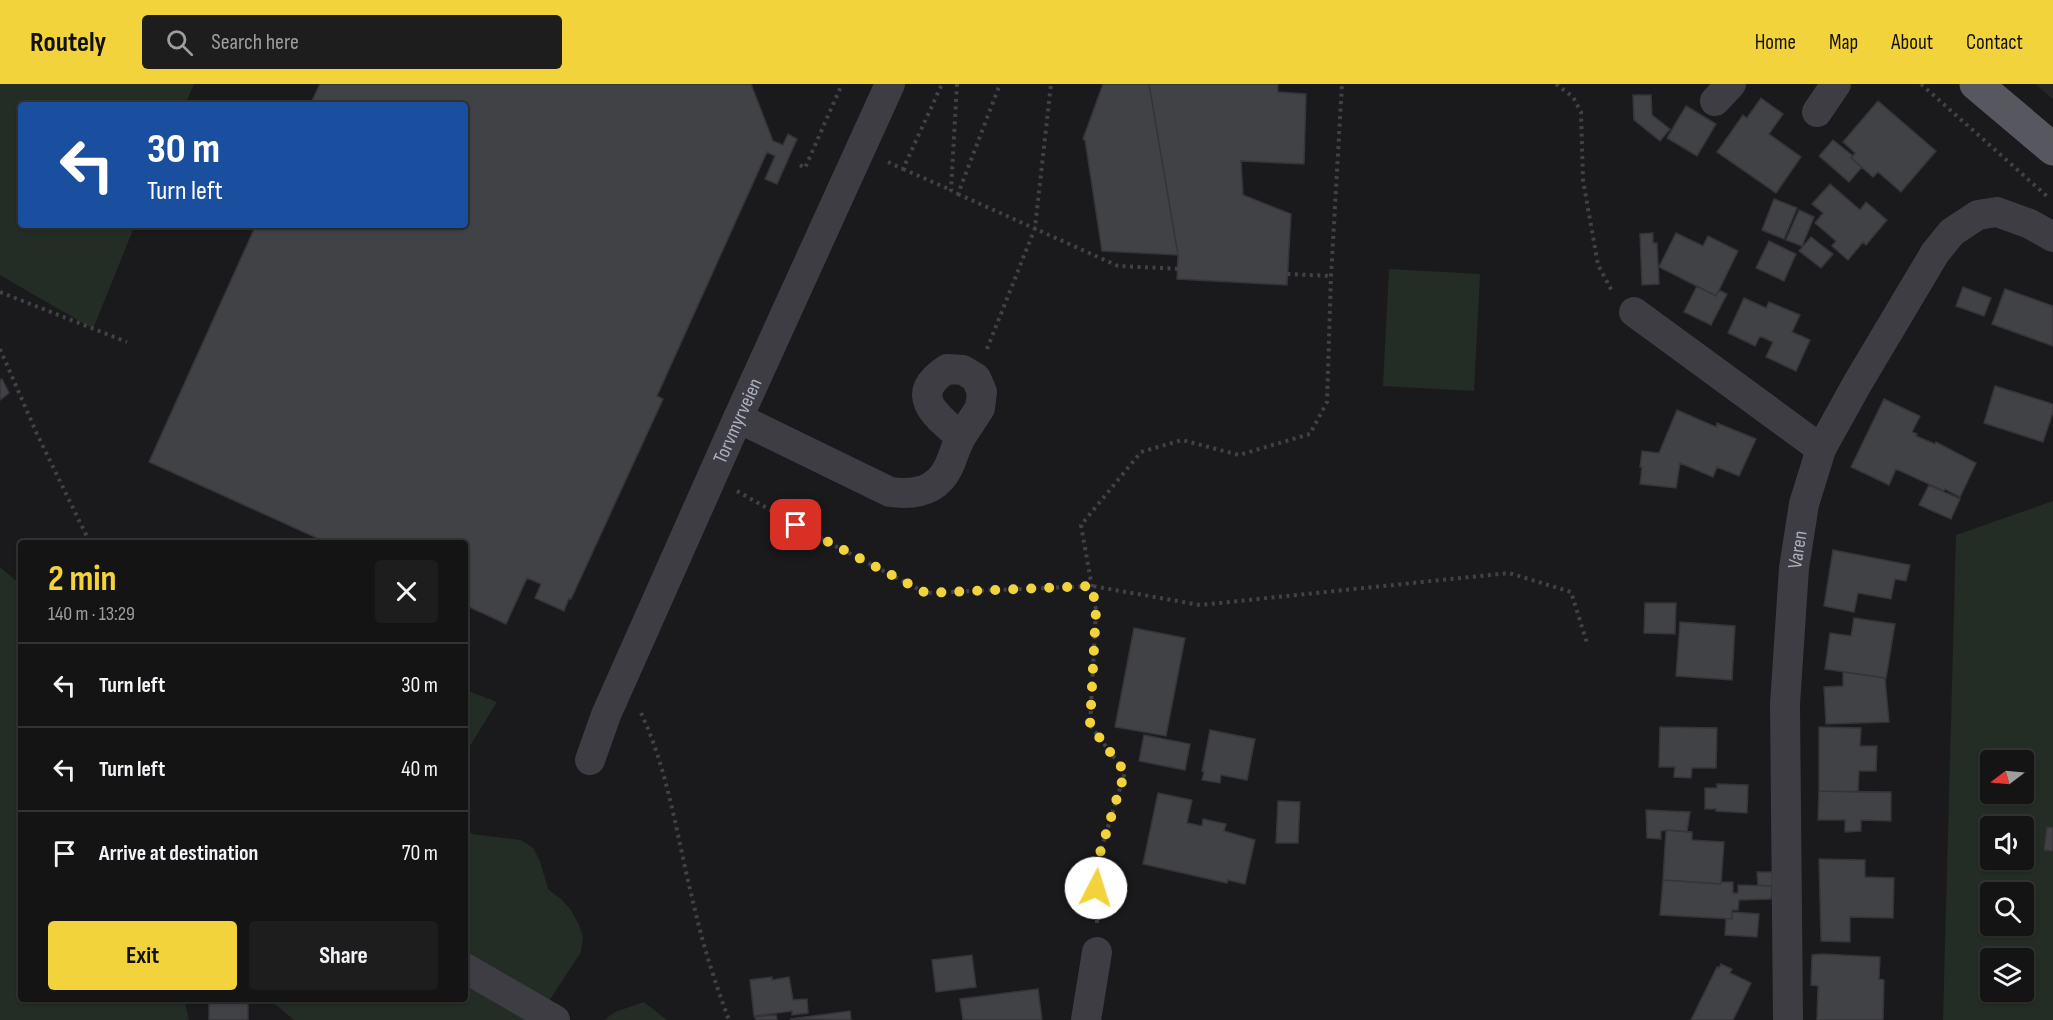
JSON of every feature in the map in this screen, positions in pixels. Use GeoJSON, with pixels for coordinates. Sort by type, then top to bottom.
{"type":"FeatureCollection","features":[{"type":"Feature","properties":{"kind":"main road"},"geometry":{"type":"LineString","coordinates":[[1977,84],[2053,149]]}},
{"type":"Feature","properties":{"kind":"street","name":"Torvmyrveien"},"geometry":{"type":"LineString","coordinates":[[590,760],[616,692],[890,84]]}},
{"type":"Feature","properties":{"kind":"street"},"geometry":{"type":"LineString","coordinates":[[1817,112],[1836,84]]}},
{"type":"Feature","properties":{"kind":"street","name":"Varen"},"geometry":{"type":"LineString","coordinates":[[1788,1020],[1786,693],[1794,568],[1804,504],[1821,449],[1935,253],[1952,232],[1978,215],[1997,212],[2030,224],[2053,237]]}},
{"type":"Feature","properties":{"kind":"street"},"geometry":{"type":"LineString","coordinates":[[1634,312],[1821,449]]}},
{"type":"Feature","properties":{"kind":"street"},"geometry":{"type":"LineString","coordinates":[[738,418],[890,492],[908,494],[922,491],[936,483],[948,469],[954,448],[980,408],[982,393],[976,378],[963,370],[947,369],[934,378],[928,392],[929,407],[961,437]]}},
{"type":"Feature","properties":{"kind":"street"},"geometry":{"type":"LineString","coordinates":[[1086,1020],[1097,952]]}},
{"type":"Feature","properties":{"kind":"street"},"geometry":{"type":"LineString","coordinates":[[468,970],[548,1019]]}},
{"type":"Feature","properties":{"kind":"path"},"geometry":{"type":"LineString","coordinates":[[800,165],[805,168],[842,84]]}},
{"type":"Feature","properties":{"kind":"path"},"geometry":{"type":"LineString","coordinates":[[903,169],[942,84]]}},
{"type":"Feature","properties":{"kind":"path"},"geometry":{"type":"LineString","coordinates":[[951,190],[957,84]]}},
{"type":"Feature","properties":{"kind":"path"},"geometry":{"type":"LineString","coordinates":[[958,194],[1000,84]]}},
{"type":"Feature","properties":{"kind":"path"},"geometry":{"type":"LineString","coordinates":[[976,378],[1035,228],[1050,84]]}},
{"type":"Feature","properties":{"kind":"path"},"geometry":{"type":"LineString","coordinates":[[1097,952],[1096,866],[1125,772],[1090,725],[1096,610],[1081,525],[1141,452],[1182,440],[1239,455],[1310,434],[1327,402],[1331,276],[1342,84]]}},
{"type":"Feature","properties":{"kind":"path"},"geometry":{"type":"LineString","coordinates":[[1556,84],[1573,97],[1581,112],[1584,180],[1598,265],[1612,292],[1634,312]]}},
{"type":"Feature","properties":{"kind":"path"},"geometry":{"type":"LineString","coordinates":[[1921,84],[2053,201]]}},
{"type":"Feature","properties":{"kind":"path"},"geometry":{"type":"LineString","coordinates":[[887,162],[1118,266],[1331,276]]}},
{"type":"Feature","properties":{"kind":"path"},"geometry":{"type":"LineString","coordinates":[[0,292],[127,342]]}},
{"type":"Feature","properties":{"kind":"path"},"geometry":{"type":"LineString","coordinates":[[0,349],[37,434],[89,540]]}},
{"type":"Feature","properties":{"kind":"path"},"geometry":{"type":"LineString","coordinates":[[735,490],[816,536],[926,593],[1092,586],[1200,605],[1509,573],[1571,592],[1588,646]]}},
{"type":"Feature","properties":{"kind":"path"},"geometry":{"type":"LineString","coordinates":[[616,692],[631,699],[639,708],[649,729],[671,806],[694,908],[711,969],[729,1020]]}},
{"type":"Feature","properties":{"kind":"shaded area"},"geometry":{"type":"Polygon","coordinates":[[[0,84],[194,84],[186,102],[18,102],[18,228],[134,228],[93,329],[0,275],[0,84]]]}},
{"type":"Feature","properties":{"kind":"shaded area"},"geometry":{"type":"Polygon","coordinates":[[[2035,84],[2053,84],[2053,99],[2035,84]]]}},
{"type":"Feature","properties":{"kind":"shaded area"},"geometry":{"type":"Polygon","coordinates":[[[1389,269],[1480,274],[1474,391],[1383,386],[1389,269]]]}},
{"type":"Feature","properties":{"kind":"shaded area"},"geometry":{"type":"Polygon","coordinates":[[[2053,501],[2053,1020],[1943,1020],[1956,535],[2053,501]]]}},
{"type":"Feature","properties":{"kind":"shaded area"},"geometry":{"type":"Polygon","coordinates":[[[0,567],[18,582],[18,1002],[185,1002],[189,1020],[0,1020],[0,567]]]}},
{"type":"Feature","properties":{"kind":"shaded area"},"geometry":{"type":"Polygon","coordinates":[[[468,691],[497,702],[468,749],[468,691]]]}},
{"type":"Feature","properties":{"kind":"shaded area"},"geometry":{"type":"Polygon","coordinates":[[[468,830],[472,834],[521,840],[533,848],[540,861],[548,889],[571,910],[579,925],[583,938],[581,952],[549,1001],[531,1020],[294,1020],[273,1002],[468,1002],[468,830]]]}},
{"type":"Feature","properties":{"kind":"shaded area"},"geometry":{"type":"Polygon","coordinates":[[[644,1002],[667,1020],[604,1020],[615,1012],[644,1002]]]}},
{"type":"Feature","properties":{"kind":"building"},"geometry":{"type":"Polygon","coordinates":[[[320,84],[751,84],[773,141],[783,145],[788,134],[797,139],[777,184],[765,179],[775,156],[767,152],[657,396],[663,399],[564,611],[535,598],[541,584],[527,578],[506,624],[468,606],[468,540],[321,540],[149,462],[255,228],[468,228],[468,102],[311,102],[320,84]]]}},
{"type":"Feature","properties":{"kind":"building"},"geometry":{"type":"Polygon","coordinates":[[[1103,84],[1149,84],[1178,255],[1102,251],[1085,140],[1083,139],[1103,84]]]}},
{"type":"Feature","properties":{"kind":"building"},"geometry":{"type":"Polygon","coordinates":[[[1149,84],[1278,84],[1278,92],[1306,94],[1304,164],[1241,161],[1243,195],[1291,214],[1287,285],[1177,279],[1178,255],[1149,84]]]}},
{"type":"Feature","properties":{"kind":"building"},"geometry":{"type":"Polygon","coordinates":[[[1633,95],[1651,95],[1652,115],[1670,129],[1660,141],[1634,120],[1633,95]]]}},
{"type":"Feature","properties":{"kind":"building"},"geometry":{"type":"Polygon","coordinates":[[[1761,98],[1783,114],[1769,134],[1801,157],[1776,193],[1717,152],[1743,115],[1747,118],[1761,98]]]}},
{"type":"Feature","properties":{"kind":"building"},"geometry":{"type":"Polygon","coordinates":[[[1878,101],[1936,151],[1901,192],[1878,172],[1873,177],[1851,158],[1855,153],[1843,142],[1878,101]]]}},
{"type":"Feature","properties":{"kind":"building"},"geometry":{"type":"Polygon","coordinates":[[[1686,106],[1716,124],[1697,156],[1667,138],[1686,106]]]}},
{"type":"Feature","properties":{"kind":"building"},"geometry":{"type":"Polygon","coordinates":[[[1833,140],[1853,156],[1851,158],[1862,167],[1849,182],[1819,156],[1833,140]]]}},
{"type":"Feature","properties":{"kind":"building"},"geometry":{"type":"Polygon","coordinates":[[[1830,184],[1860,210],[1866,202],[1887,220],[1866,245],[1863,242],[1848,260],[1832,246],[1836,241],[1815,223],[1823,213],[1812,204],[1830,184]]]}},
{"type":"Feature","properties":{"kind":"building"},"geometry":{"type":"Polygon","coordinates":[[[1774,199],[1797,208],[1784,239],[1762,230],[1774,199]]]}},
{"type":"Feature","properties":{"kind":"building"},"geometry":{"type":"Polygon","coordinates":[[[1799,210],[1814,217],[1802,246],[1786,240],[1799,210]]]}},
{"type":"Feature","properties":{"kind":"building"},"geometry":{"type":"Polygon","coordinates":[[[1653,233],[1653,243],[1657,243],[1659,284],[1642,285],[1640,234],[1653,233]]]}},
{"type":"Feature","properties":{"kind":"building"},"geometry":{"type":"Polygon","coordinates":[[[1676,233],[1703,246],[1708,236],[1738,251],[1716,296],[1659,267],[1676,233]]]}},
{"type":"Feature","properties":{"kind":"building"},"geometry":{"type":"Polygon","coordinates":[[[1811,237],[1833,254],[1821,268],[1799,251],[1811,237]]]}},
{"type":"Feature","properties":{"kind":"building"},"geometry":{"type":"Polygon","coordinates":[[[1769,241],[1796,254],[1784,281],[1756,268],[1769,241]]]}},
{"type":"Feature","properties":{"kind":"building"},"geometry":{"type":"Polygon","coordinates":[[[1697,286],[1716,296],[1719,290],[1727,294],[1711,325],[1684,312],[1697,286]]]}},
{"type":"Feature","properties":{"kind":"building"},"geometry":{"type":"Polygon","coordinates":[[[1963,287],[1991,298],[1984,316],[1956,306],[1963,287]]]}},
{"type":"Feature","properties":{"kind":"building"},"geometry":{"type":"Polygon","coordinates":[[[2005,289],[2053,306],[2053,346],[1992,324],[2005,289]]]}},
{"type":"Feature","properties":{"kind":"building"},"geometry":{"type":"Polygon","coordinates":[[[1744,298],[1766,308],[1769,302],[1800,315],[1792,332],[1810,340],[1796,371],[1766,357],[1773,342],[1760,336],[1755,346],[1728,333],[1744,298]]]}},
{"type":"Feature","properties":{"kind":"building"},"geometry":{"type":"Polygon","coordinates":[[[2,379],[9,393],[0,400],[0,380],[2,379]]]}},
{"type":"Feature","properties":{"kind":"building"},"geometry":{"type":"Polygon","coordinates":[[[1995,386],[2053,404],[2053,412],[2043,442],[1984,423],[1995,386]]]}},
{"type":"Feature","properties":{"kind":"building"},"geometry":{"type":"Polygon","coordinates":[[[1884,399],[1920,416],[1912,432],[1917,434],[1916,436],[1935,444],[1936,442],[1976,463],[1960,497],[1896,469],[1889,485],[1851,467],[1884,399]]]}},
{"type":"Feature","properties":{"kind":"building"},"geometry":{"type":"Polygon","coordinates":[[[1677,410],[1716,427],[1717,423],[1756,439],[1739,476],[1717,467],[1713,477],[1680,463],[1676,488],[1640,484],[1642,451],[1659,453],[1677,410]]]}},
{"type":"Feature","properties":{"kind":"building"},"geometry":{"type":"Polygon","coordinates":[[[1929,485],[1960,499],[1951,519],[1919,505],[1929,485]]]}},
{"type":"Feature","properties":{"kind":"building"},"geometry":{"type":"Polygon","coordinates":[[[1833,550],[1910,565],[1906,581],[1895,579],[1891,599],[1858,593],[1854,612],[1824,606],[1833,550]]]}},
{"type":"Feature","properties":{"kind":"building"},"geometry":{"type":"Polygon","coordinates":[[[1645,603],[1676,603],[1675,634],[1644,633],[1645,603]]]}},
{"type":"Feature","properties":{"kind":"building"},"geometry":{"type":"Polygon","coordinates":[[[1854,618],[1895,624],[1886,678],[1825,669],[1830,633],[1851,636],[1854,618]]]}},
{"type":"Feature","properties":{"kind":"building"},"geometry":{"type":"Polygon","coordinates":[[[1680,622],[1735,626],[1732,680],[1676,676],[1680,622]]]}},
{"type":"Feature","properties":{"kind":"building"},"geometry":{"type":"Polygon","coordinates":[[[1134,628],[1185,638],[1166,736],[1115,727],[1134,628]]]}},
{"type":"Feature","properties":{"kind":"building"},"geometry":{"type":"Polygon","coordinates":[[[1843,672],[1885,678],[1889,722],[1826,724],[1824,687],[1843,686],[1843,672]]]}},
{"type":"Feature","properties":{"kind":"building"},"geometry":{"type":"Polygon","coordinates":[[[1660,727],[1717,728],[1716,768],[1692,768],[1691,778],[1674,777],[1675,767],[1659,767],[1660,727]]]}},
{"type":"Feature","properties":{"kind":"building"},"geometry":{"type":"Polygon","coordinates":[[[1819,727],[1861,728],[1860,746],[1877,746],[1876,771],[1859,771],[1858,792],[1819,791],[1819,727]]]}},
{"type":"Feature","properties":{"kind":"building"},"geometry":{"type":"Polygon","coordinates":[[[1210,730],[1255,739],[1247,780],[1221,775],[1220,783],[1202,780],[1210,730]]]}},
{"type":"Feature","properties":{"kind":"building"},"geometry":{"type":"Polygon","coordinates":[[[1144,735],[1190,744],[1185,770],[1139,761],[1144,735]]]}},
{"type":"Feature","properties":{"kind":"building"},"geometry":{"type":"Polygon","coordinates":[[[1717,784],[1748,785],[1747,813],[1705,809],[1705,788],[1717,788],[1717,784]]]}},
{"type":"Feature","properties":{"kind":"building"},"geometry":{"type":"Polygon","coordinates":[[[1819,791],[1891,792],[1891,821],[1861,820],[1861,831],[1845,832],[1845,820],[1818,820],[1819,791]]]}},
{"type":"Feature","properties":{"kind":"building"},"geometry":{"type":"Polygon","coordinates":[[[1158,793],[1192,800],[1187,823],[1202,826],[1203,819],[1226,824],[1224,831],[1255,840],[1245,884],[1228,880],[1227,883],[1143,864],[1158,793]]]}},
{"type":"Feature","properties":{"kind":"building"},"geometry":{"type":"Polygon","coordinates":[[[1278,801],[1300,802],[1298,843],[1276,843],[1278,801]]]}},
{"type":"Feature","properties":{"kind":"building"},"geometry":{"type":"Polygon","coordinates":[[[1646,810],[1690,812],[1687,832],[1666,830],[1661,831],[1661,839],[1647,838],[1646,810]]]}},
{"type":"Feature","properties":{"kind":"building"},"geometry":{"type":"Polygon","coordinates":[[[2047,827],[2053,828],[2053,851],[2044,850],[2047,827]]]}},
{"type":"Feature","properties":{"kind":"building"},"geometry":{"type":"Polygon","coordinates":[[[1666,830],[1692,832],[1692,840],[1724,842],[1721,884],[1663,880],[1666,830]]]}},
{"type":"Feature","properties":{"kind":"building"},"geometry":{"type":"Polygon","coordinates":[[[1819,859],[1865,860],[1865,877],[1894,878],[1893,918],[1850,917],[1850,942],[1821,941],[1819,859]]]}},
{"type":"Feature","properties":{"kind":"building"},"geometry":{"type":"Polygon","coordinates":[[[1757,872],[1772,872],[1772,886],[1758,885],[1757,872]]]}},
{"type":"Feature","properties":{"kind":"building"},"geometry":{"type":"Polygon","coordinates":[[[1663,880],[1721,884],[1722,882],[1733,882],[1733,893],[1738,893],[1738,885],[1772,886],[1771,899],[1739,900],[1738,910],[1732,910],[1732,919],[1660,915],[1663,880]]]}},
{"type":"Feature","properties":{"kind":"building"},"geometry":{"type":"Polygon","coordinates":[[[1732,912],[1759,914],[1757,937],[1725,935],[1726,919],[1732,919],[1732,912]]]}},
{"type":"Feature","properties":{"kind":"building"},"geometry":{"type":"Polygon","coordinates":[[[972,955],[976,987],[936,992],[932,960],[972,955]]]}},
{"type":"Feature","properties":{"kind":"building"},"geometry":{"type":"Polygon","coordinates":[[[1812,955],[1880,957],[1879,979],[1884,980],[1883,1020],[1817,1020],[1818,986],[1811,985],[1812,955]]]}},
{"type":"Feature","properties":{"kind":"building"},"geometry":{"type":"Polygon","coordinates":[[[1721,964],[1732,969],[1730,973],[1751,983],[1733,1020],[1691,1020],[1717,967],[1719,968],[1721,964]]]}},
{"type":"Feature","properties":{"kind":"building"},"geometry":{"type":"Polygon","coordinates":[[[772,977],[772,980],[789,977],[793,1000],[807,999],[808,1013],[792,1015],[792,1011],[754,1016],[750,980],[772,977]]]}},
{"type":"Feature","properties":{"kind":"building"},"geometry":{"type":"Polygon","coordinates":[[[1038,989],[1042,1020],[963,1020],[960,999],[1038,989]]]}},
{"type":"Feature","properties":{"kind":"building"},"geometry":{"type":"Polygon","coordinates":[[[209,1002],[248,1002],[248,1020],[209,1020],[209,1002]]]}},
{"type":"Feature","properties":{"kind":"building"},"geometry":{"type":"Polygon","coordinates":[[[850,1011],[851,1020],[790,1019],[850,1011]]]}},
{"type":"Feature","properties":{"kind":"building"},"geometry":{"type":"Polygon","coordinates":[[[776,1015],[777,1020],[756,1020],[755,1017],[776,1015]]]}},
{"type":"Feature","properties":{"kind":"route"},"geometry":{"type":"LineString","coordinates":[[796,525],[926,593],[1092,586],[1096,610],[1090,725],[1125,772],[1096,866],[1096,888]]}}]}
